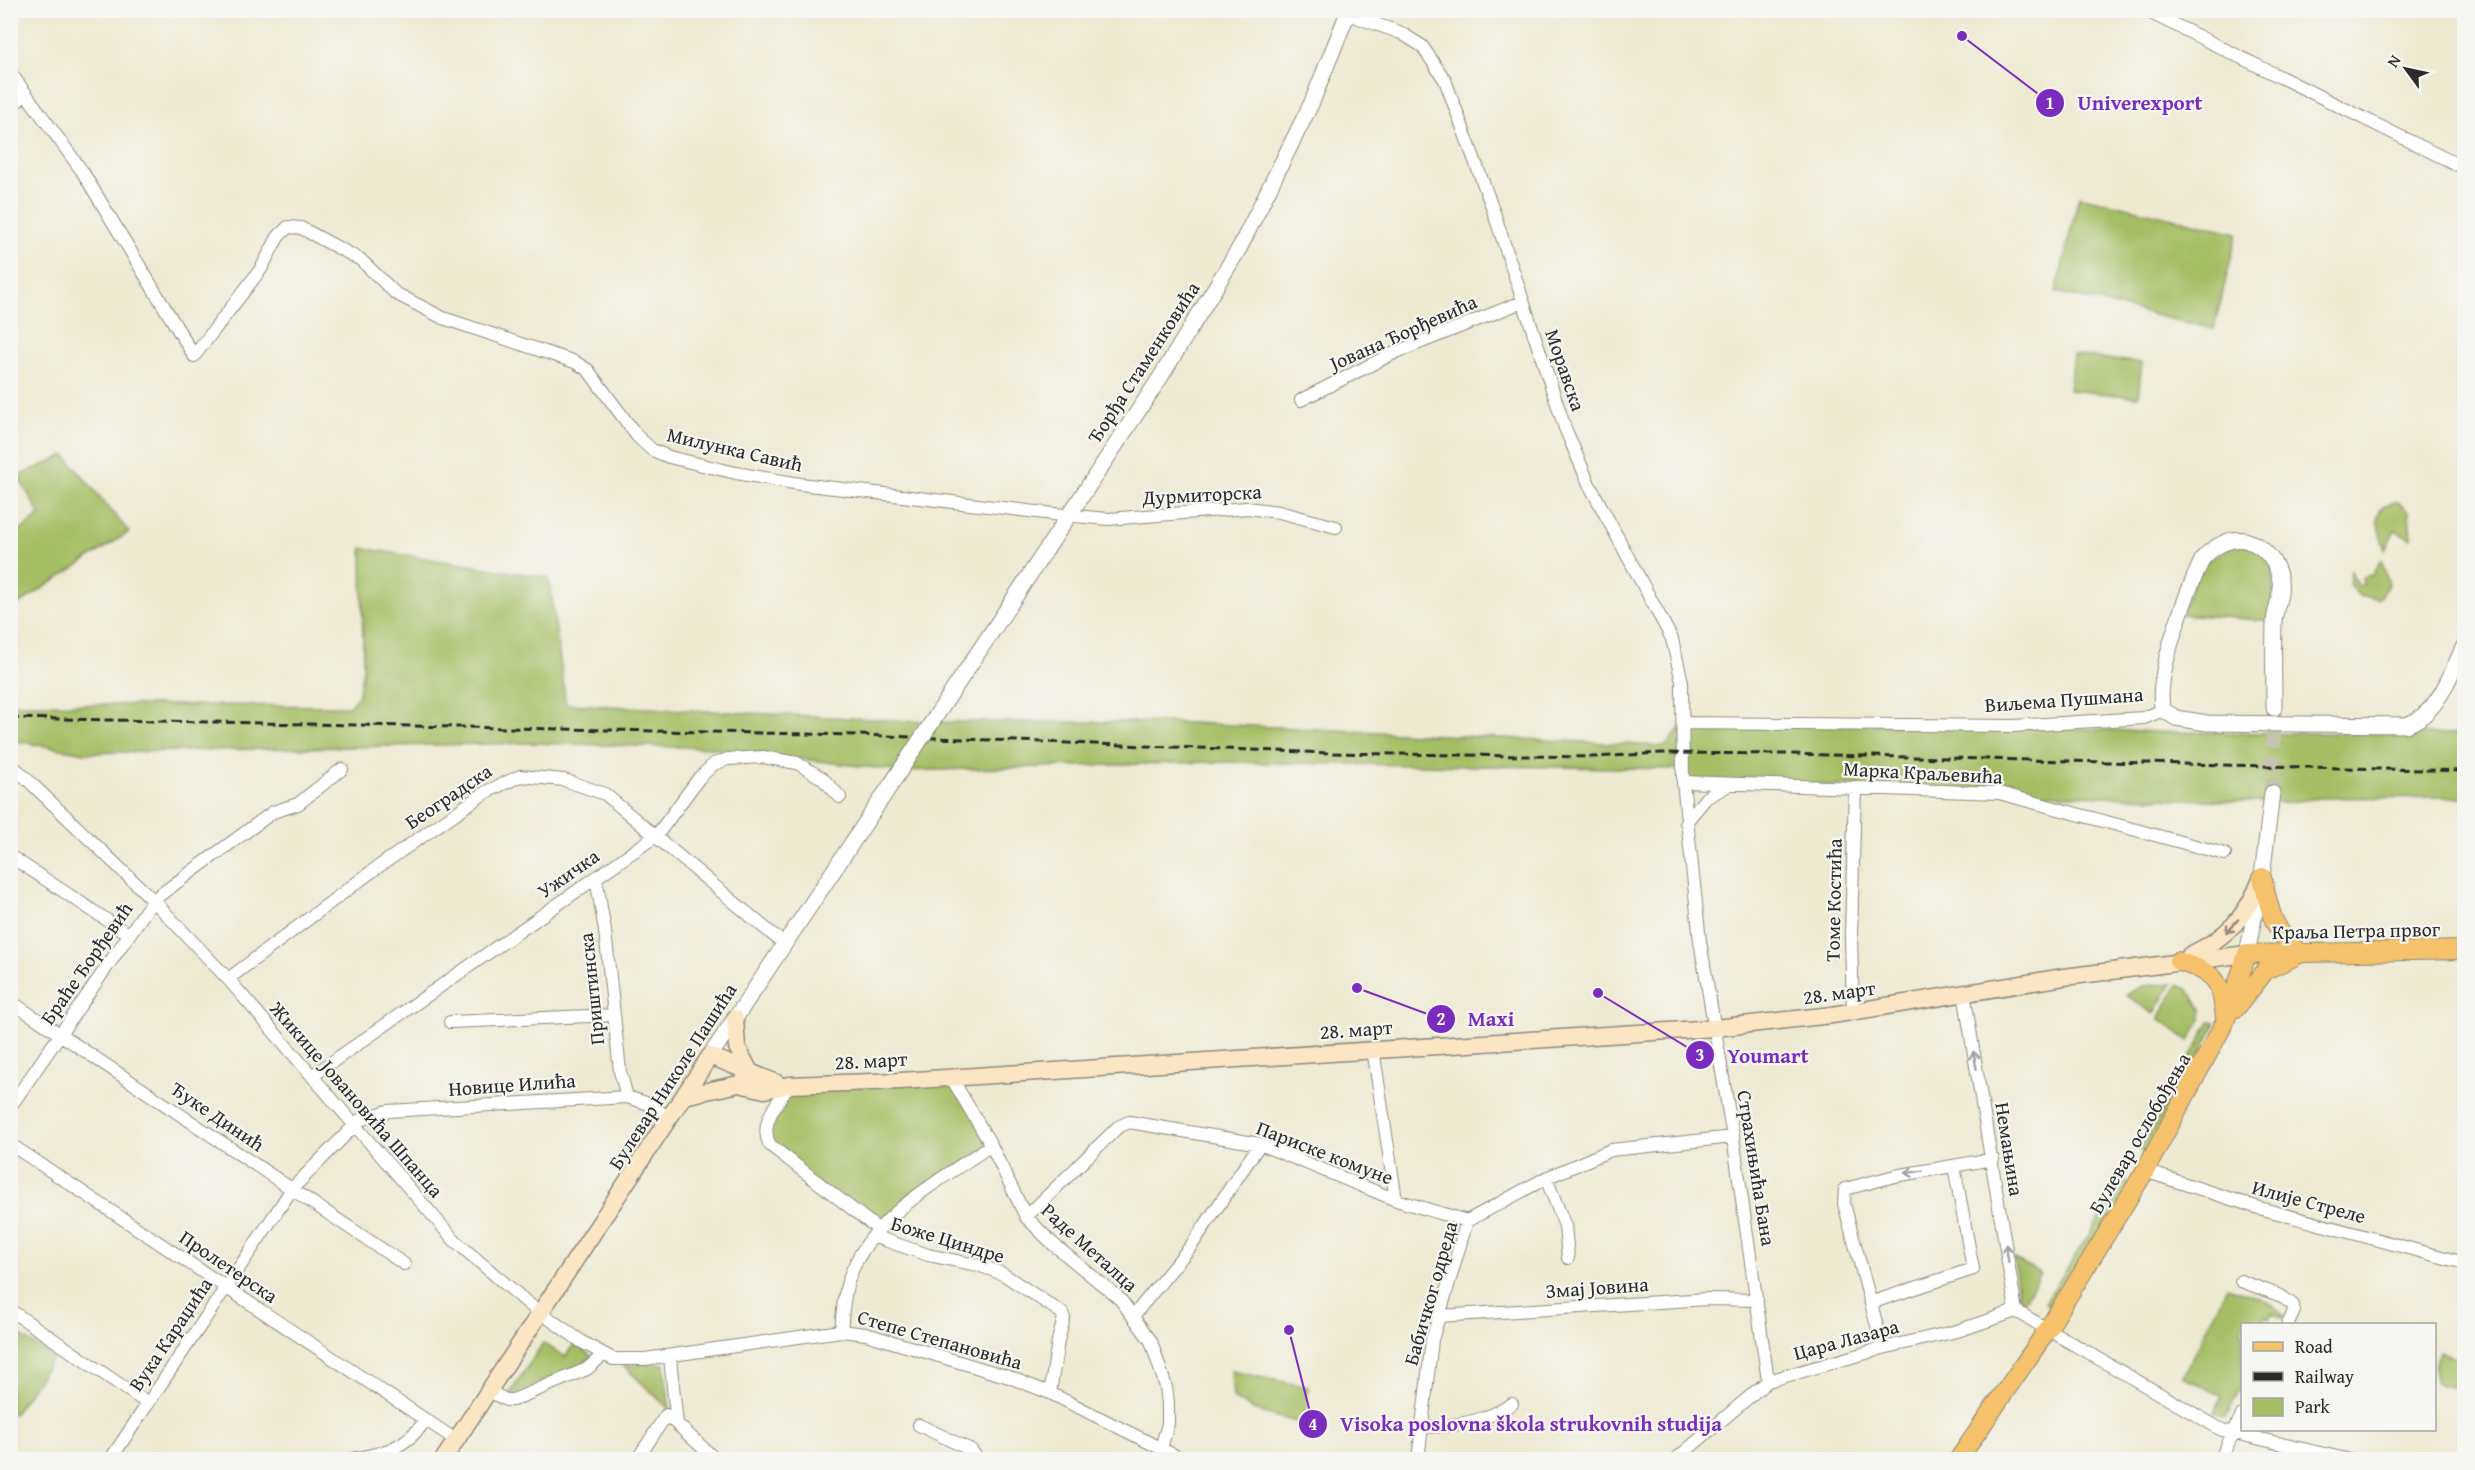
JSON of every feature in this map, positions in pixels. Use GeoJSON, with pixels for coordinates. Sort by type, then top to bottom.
{"type":"FeatureCollection","features":[{"type":"Feature","properties":{"kind":"main road"},"geometry":{"type":"LineString","coordinates":[[2225,1022],[2266,970],[2301,954],[2275,926],[2262,877]]}},
{"type":"Feature","properties":{"kind":"main road"},"geometry":{"type":"LineString","coordinates":[[2178,961],[2214,943],[2226,932],[2251,905],[2262,877]]}},
{"type":"Feature","properties":{"kind":"main road","name":"Краља Петра првог"},"geometry":{"type":"LineString","coordinates":[[2247,954],[2464,950]]}},
{"type":"Feature","properties":{"kind":"main road","name":"28. март"},"geometry":{"type":"LineString","coordinates":[[710,1056],[745,1079],[788,1085],[951,1077],[1715,1028],[1853,1012],[2178,961],[2247,954]]}},
{"type":"Feature","properties":{"kind":"main road","name":"Булевар ослобођења"},"geometry":{"type":"LineString","coordinates":[[1958,1460],[2048,1329],[2145,1171],[2225,1022],[2247,954]]}},
{"type":"Feature","properties":{"kind":"main road"},"geometry":{"type":"LineString","coordinates":[[2178,961],[2206,970],[2217,980],[2222,995],[2225,1022]]}},
{"type":"Feature","properties":{"kind":"main road"},"geometry":{"type":"LineString","coordinates":[[684,1096],[745,1079],[737,1047],[735,1018]]}},
{"type":"Feature","properties":{"kind":"main road","name":"Булевар Николе Пашића"},"geometry":{"type":"LineString","coordinates":[[443,1460],[710,1056]]}},
{"type":"Feature","properties":{"kind":"street"},"geometry":{"type":"LineString","coordinates":[[2145,10],[2464,168]]}},
{"type":"Feature","properties":{"kind":"street","name":"Моравска"},"geometry":{"type":"LineString","coordinates":[[1349,12],[1401,33],[1422,46],[1445,80],[1489,199],[1565,428],[1589,484],[1672,639],[1680,669],[1683,782]]}},
{"type":"Feature","properties":{"kind":"street","name":"Ђорђа Стаменковића"},"geometry":{"type":"LineString","coordinates":[[936,716],[1067,515],[1160,378],[1240,248],[1312,102],[1349,12]]}},
{"type":"Feature","properties":{"kind":"street"},"geometry":{"type":"LineString","coordinates":[[10,72],[26,94],[10,106]]}},
{"type":"Feature","properties":{"kind":"street","name":"Милунка Савић"},"geometry":{"type":"LineString","coordinates":[[26,94],[82,171],[194,356],[261,269],[278,237],[288,227],[301,228],[361,260],[395,293],[443,318],[575,362],[588,370],[638,436],[652,450],[669,457],[736,473],[800,484],[1067,515]]}},
{"type":"Feature","properties":{"kind":"street","name":"Јована Ђорђевића"},"geometry":{"type":"LineString","coordinates":[[1301,400],[1394,353],[1522,302]]}},
{"type":"Feature","properties":{"kind":"street","name":"Дурмиторска"},"geometry":{"type":"LineString","coordinates":[[1067,515],[1108,519],[1247,508],[1279,512],[1336,527]]}},
{"type":"Feature","properties":{"kind":"street","name":"Виљема Пушмана"},"geometry":{"type":"LineString","coordinates":[[1683,723],[2013,726],[2144,718],[2163,710],[2160,692],[2165,666],[2199,566],[2212,548],[2243,539],[2263,549],[2274,561],[2279,576],[2281,589],[2274,621],[2274,708]]}},
{"type":"Feature","properties":{"kind":"street"},"geometry":{"type":"LineString","coordinates":[[2163,710],[2187,721],[2396,727],[2414,723],[2435,703],[2464,646]]}},
{"type":"Feature","properties":{"kind":"street","name":"Булевар Николе Пашића"},"geometry":{"type":"LineString","coordinates":[[710,1056],[936,716]]}},
{"type":"Feature","properties":{"kind":"street","name":"Ужичка"},"geometry":{"type":"LineString","coordinates":[[312,1076],[657,835],[699,778],[714,764],[728,759],[763,757],[797,763],[822,778],[840,797]]}},
{"type":"Feature","properties":{"kind":"street","name":"Жикице Јовановића Шпанца"},"geometry":{"type":"LineString","coordinates":[[10,763],[153,900],[228,979],[455,1241],[541,1313]]}},
{"type":"Feature","properties":{"kind":"street"},"geometry":{"type":"LineString","coordinates":[[153,900],[273,812],[298,804],[342,769]]}},
{"type":"Feature","properties":{"kind":"street","name":"Београдска"},"geometry":{"type":"LineString","coordinates":[[228,979],[375,869],[486,792],[511,778],[543,776],[598,790],[657,835],[784,944]]}},
{"type":"Feature","properties":{"kind":"street","name":"Марка Краљевића"},"geometry":{"type":"LineString","coordinates":[[1683,782],[1999,793],[2225,854]]}},
{"type":"Feature","properties":{"kind":"street","name":"Страхињића Бана"},"geometry":{"type":"LineString","coordinates":[[1683,782],[1700,941],[1733,1137],[1768,1381]]}},
{"type":"Feature","properties":{"kind":"street"},"geometry":{"type":"LineString","coordinates":[[1686,822],[1715,791],[1731,784]]}},
{"type":"Feature","properties":{"kind":"street","name":"Томе Костића"},"geometry":{"type":"LineString","coordinates":[[1853,1012],[1851,937],[1855,787]]}},
{"type":"Feature","properties":{"kind":"street","name":"Булевар ослобођења"},"geometry":{"type":"LineString","coordinates":[[2247,954],[2262,877],[2272,793]]}},
{"type":"Feature","properties":{"kind":"street"},"geometry":{"type":"LineString","coordinates":[[10,856],[128,934]]}},
{"type":"Feature","properties":{"kind":"street","name":"Приштинска"},"geometry":{"type":"LineString","coordinates":[[596,878],[605,931],[620,1071],[627,1097]]}},
{"type":"Feature","properties":{"kind":"street","name":"Браће Ђорђевић"},"geometry":{"type":"LineString","coordinates":[[10,1107],[153,900]]}},
{"type":"Feature","properties":{"kind":"street","name":"Немањина"},"geometry":{"type":"LineString","coordinates":[[1964,993],[1993,1159],[2016,1311]]}},
{"type":"Feature","properties":{"kind":"street","name":"Ђуке Динић"},"geometry":{"type":"LineString","coordinates":[[10,1000],[404,1264]]}},
{"type":"Feature","properties":{"kind":"street"},"geometry":{"type":"LineString","coordinates":[[450,1022],[614,1015]]}},
{"type":"Feature","properties":{"kind":"street"},"geometry":{"type":"LineString","coordinates":[[1373,1049],[1396,1200]]}},
{"type":"Feature","properties":{"kind":"street","name":"Раде Металца"},"geometry":{"type":"LineString","coordinates":[[951,1077],[991,1145],[1026,1217],[1053,1244],[1120,1299],[1151,1341],[1166,1387],[1168,1424],[1161,1448]]}},
{"type":"Feature","properties":{"kind":"street","name":"Боже Циндре"},"geometry":{"type":"LineString","coordinates":[[788,1085],[766,1124],[765,1134],[770,1145],[876,1232],[928,1255],[981,1266],[1003,1274],[1062,1313],[1064,1318],[1050,1393]]}},
{"type":"Feature","properties":{"kind":"street","name":"Новице Илића"},"geometry":{"type":"LineString","coordinates":[[354,1124],[368,1116],[388,1111],[627,1097],[646,1103],[670,1118]]}},
{"type":"Feature","properties":{"kind":"street","name":"Париске комуне"},"geometry":{"type":"LineString","coordinates":[[1026,1217],[1123,1124],[1136,1123],[1260,1144],[1396,1200],[1467,1221]]}},
{"type":"Feature","properties":{"kind":"street","name":"Вука Караџића"},"geometry":{"type":"LineString","coordinates":[[113,1459],[147,1403],[292,1189],[354,1124]]}},
{"type":"Feature","properties":{"kind":"street","name":"Бабичког одреда"},"geometry":{"type":"LineString","coordinates":[[1418,1460],[1426,1377],[1439,1316],[1467,1221],[1546,1178],[1611,1150],[1733,1137]]}},
{"type":"Feature","properties":{"kind":"street","name":"Пролетерска"},"geometry":{"type":"LineString","coordinates":[[10,1144],[456,1440]]}},
{"type":"Feature","properties":{"kind":"street"},"geometry":{"type":"LineString","coordinates":[[1134,1315],[1191,1246],[1260,1144]]}},
{"type":"Feature","properties":{"kind":"street"},"geometry":{"type":"LineString","coordinates":[[841,1331],[849,1277],[876,1232],[991,1145]]}},
{"type":"Feature","properties":{"kind":"street"},"geometry":{"type":"LineString","coordinates":[[1883,1348],[1873,1302],[1844,1204],[1845,1189],[1853,1185],[1895,1176],[1993,1159]]}},
{"type":"Feature","properties":{"kind":"street"},"geometry":{"type":"LineString","coordinates":[[1873,1302],[1973,1269],[1954,1166]]}},
{"type":"Feature","properties":{"kind":"street","name":"Илије Стреле"},"geometry":{"type":"LineString","coordinates":[[2145,1171],[2259,1208],[2464,1263]]}},
{"type":"Feature","properties":{"kind":"street"},"geometry":{"type":"LineString","coordinates":[[1546,1178],[1565,1226],[1568,1258]]}},
{"type":"Feature","properties":{"kind":"street"},"geometry":{"type":"LineString","coordinates":[[2241,1281],[2281,1296],[2293,1305],[2294,1311],[2288,1323]]}},
{"type":"Feature","properties":{"kind":"street","name":"Змај Јовина"},"geometry":{"type":"LineString","coordinates":[[1439,1316],[1708,1299],[1757,1300]]}},
{"type":"Feature","properties":{"kind":"street"},"geometry":{"type":"LineString","coordinates":[[10,1310],[147,1403]]}},
{"type":"Feature","properties":{"kind":"street"},"geometry":{"type":"LineString","coordinates":[[2016,1311],[2156,1394],[2233,1434],[2350,1460]]}},
{"type":"Feature","properties":{"kind":"street","name":"Цара Лазара"},"geometry":{"type":"LineString","coordinates":[[1675,1460],[1768,1381],[1883,1348],[1957,1330],[2016,1311]]}},
{"type":"Feature","properties":{"kind":"street","name":"Степе Степановића"},"geometry":{"type":"LineString","coordinates":[[541,1313],[603,1355],[623,1360],[670,1358],[841,1331],[866,1334],[1009,1377],[1050,1393],[1184,1460]]}},
{"type":"Feature","properties":{"kind":"street"},"geometry":{"type":"LineString","coordinates":[[489,1391],[513,1401],[587,1369],[603,1355]]}},
{"type":"Feature","properties":{"kind":"street"},"geometry":{"type":"LineString","coordinates":[[670,1358],[677,1424]]}},
{"type":"Feature","properties":{"kind":"street"},"geometry":{"type":"LineString","coordinates":[[1421,1427],[1467,1422],[1495,1415],[1512,1404]]}},
{"type":"Feature","properties":{"kind":"street"},"geometry":{"type":"LineString","coordinates":[[637,1460],[666,1415],[716,1460]]}},
{"type":"Feature","properties":{"kind":"street"},"geometry":{"type":"LineString","coordinates":[[2220,1460],[2241,1417]]}},
{"type":"Feature","properties":{"kind":"street"},"geometry":{"type":"LineString","coordinates":[[348,1460],[399,1447],[413,1437],[425,1421]]}},
{"type":"Feature","properties":{"kind":"street"},"geometry":{"type":"LineString","coordinates":[[919,1425],[971,1450],[978,1460]]}},
{"type":"Feature","properties":{"kind":"green space"},"geometry":{"type":"Polygon","coordinates":[[[2079,196],[2237,233],[2214,329],[2056,292],[2079,196]]]}},
{"type":"Feature","properties":{"kind":"green space"},"geometry":{"type":"Polygon","coordinates":[[[2073,355],[2142,363],[2138,397],[2069,390],[2073,355]]]}},
{"type":"Feature","properties":{"kind":"green space"},"geometry":{"type":"Polygon","coordinates":[[[65,455],[129,532],[11,609],[11,538],[40,515],[18,476],[65,455]]]}},
{"type":"Feature","properties":{"kind":"green space"},"geometry":{"type":"Polygon","coordinates":[[[2397,502],[2409,512],[2411,538],[2395,530],[2385,550],[2380,535],[2379,513],[2388,504],[2397,502]]]}},
{"type":"Feature","properties":{"kind":"green space"},"geometry":{"type":"Polygon","coordinates":[[[2243,539],[2274,561],[2274,621],[2181,614],[2199,566],[2243,539]]]}},
{"type":"Feature","properties":{"kind":"green space"},"geometry":{"type":"Polygon","coordinates":[[[362,548],[549,578],[566,704],[932,722],[1168,722],[1666,746],[1683,723],[2013,726],[2157,732],[2464,734],[2464,797],[2320,798],[2283,803],[1685,780],[1684,769],[1214,762],[900,771],[712,748],[532,743],[85,753],[11,740],[10,704],[349,706],[358,697],[363,669],[362,548]]]}},
{"type":"Feature","properties":{"kind":"green space"},"geometry":{"type":"Polygon","coordinates":[[[2381,559],[2389,584],[2378,599],[2359,596],[2349,584],[2351,571],[2357,586],[2363,585],[2362,577],[2372,575],[2381,559]]]}},
{"type":"Feature","properties":{"kind":"green space"},"geometry":{"type":"Polygon","coordinates":[[[2172,983],[2154,1014],[2126,995],[2141,986],[2172,983]]]}},
{"type":"Feature","properties":{"kind":"green space"},"geometry":{"type":"Polygon","coordinates":[[[2178,985],[2187,989],[2202,1009],[2201,1020],[2189,1041],[2159,1018],[2178,985]]]}},
{"type":"Feature","properties":{"kind":"green space"},"geometry":{"type":"Polygon","coordinates":[[[2210,1022],[2216,1023],[2148,1156],[2140,1151],[2210,1022]]]}},
{"type":"Feature","properties":{"kind":"green space"},"geometry":{"type":"Polygon","coordinates":[[[951,1077],[991,1145],[878,1229],[774,1151],[765,1129],[789,1085],[951,1077]]]}},
{"type":"Feature","properties":{"kind":"green space"},"geometry":{"type":"Polygon","coordinates":[[[2124,1180],[2131,1184],[2052,1307],[2045,1303],[2124,1180]]]}},
{"type":"Feature","properties":{"kind":"green space"},"geometry":{"type":"Polygon","coordinates":[[[2014,1258],[2041,1274],[2024,1301],[2018,1297],[2014,1258]]]}},
{"type":"Feature","properties":{"kind":"green space"},"geometry":{"type":"Polygon","coordinates":[[[2227,1287],[2269,1302],[2282,1312],[2285,1319],[2272,1312],[2269,1318],[2265,1316],[2264,1323],[2241,1323],[2241,1387],[2225,1418],[2215,1413],[2222,1396],[2183,1376],[2227,1287]]]}},
{"type":"Feature","properties":{"kind":"green space"},"geometry":{"type":"Polygon","coordinates":[[[14,1331],[53,1358],[14,1414],[10,1412],[10,1337],[14,1331]]]}},
{"type":"Feature","properties":{"kind":"green space"},"geometry":{"type":"Polygon","coordinates":[[[543,1343],[565,1357],[574,1344],[592,1356],[583,1364],[507,1398],[543,1343]]]}},
{"type":"Feature","properties":{"kind":"green space"},"geometry":{"type":"Polygon","coordinates":[[[2439,1352],[2464,1359],[2464,1378],[2461,1390],[2436,1383],[2436,1363],[2439,1352]]]}},
{"type":"Feature","properties":{"kind":"green space"},"geometry":{"type":"Polygon","coordinates":[[[664,1364],[670,1410],[623,1365],[664,1364]]]}},
{"type":"Feature","properties":{"kind":"green space"},"geometry":{"type":"Polygon","coordinates":[[[1231,1371],[1308,1387],[1304,1424],[1253,1410],[1233,1398],[1231,1371]]]}},
{"type":"Feature","properties":{"kind":"tunnel"},"geometry":{"type":"LineString","coordinates":[[2272,793],[2274,712]]}},
{"type":"Feature","properties":{"kind":"railway"},"geometry":{"type":"LineString","coordinates":[[10,718],[859,735],[1330,753],[1594,757],[1662,753],[1789,754],[2464,771]]}},
{"type":"Feature","properties":{"kind":"place","name":"Univerexport"},"geometry":{"type":"Point","coordinates":[1962,36]}},
{"type":"Feature","properties":{"kind":"place","name":"Maxi"},"geometry":{"type":"Point","coordinates":[1357,988]}},
{"type":"Feature","properties":{"kind":"place","name":"Youmart"},"geometry":{"type":"Point","coordinates":[1598,993]}},
{"type":"Feature","properties":{"kind":"place","name":"Visoka poslovna škola strukovnih studija"},"geometry":{"type":"Point","coordinates":[1289,1330]}}]}
